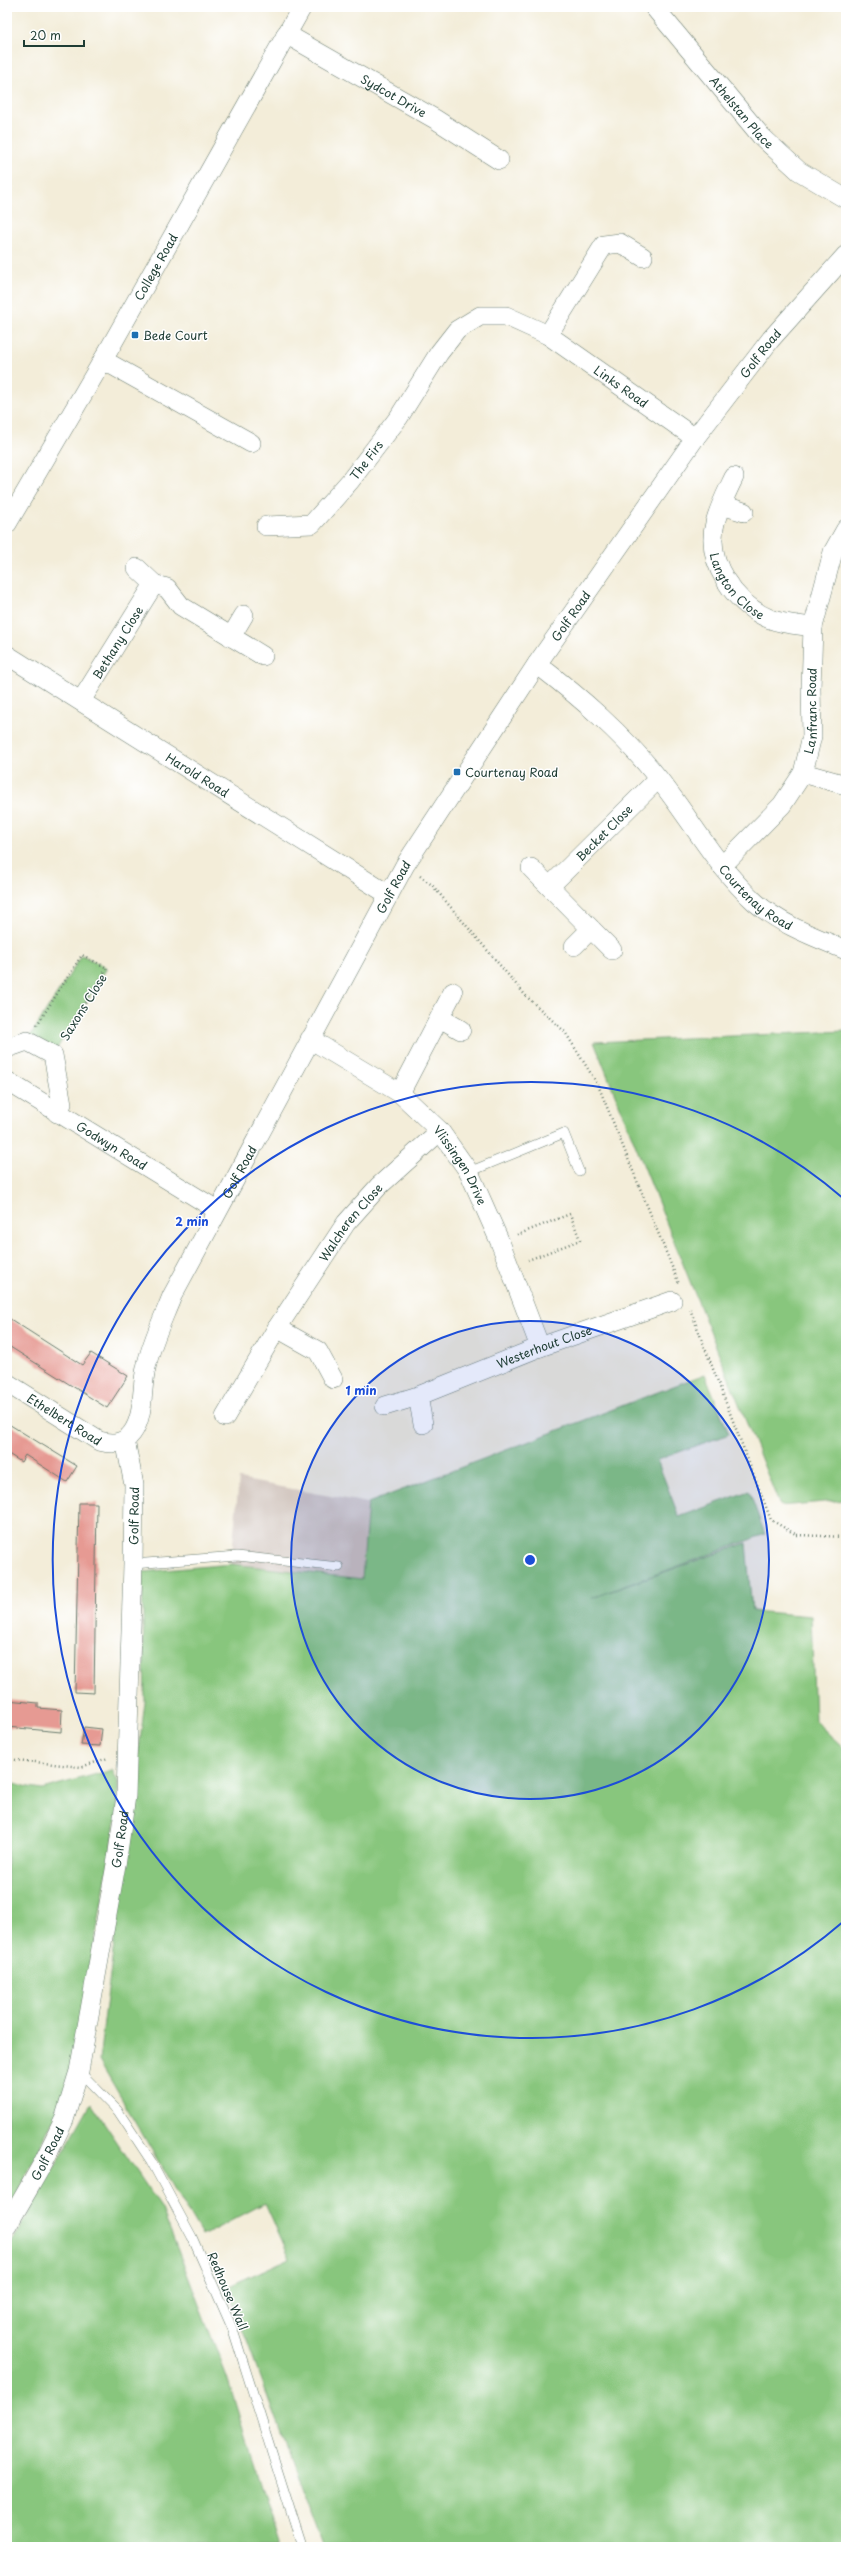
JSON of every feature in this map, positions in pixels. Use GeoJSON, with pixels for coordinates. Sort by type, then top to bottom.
{"type":"FeatureCollection","features":[{"type":"Feature","properties":{"kind":"street","name":"College Road"},"geometry":{"type":"LineString","coordinates":[[7,524],[103,360],[302,7]]}},
{"type":"Feature","properties":{"kind":"street","name":"Athelstan Place"},"geometry":{"type":"LineString","coordinates":[[654,7],[760,136],[799,170],[846,199]]}},
{"type":"Feature","properties":{"kind":"street","name":"Sydcot Drive"},"geometry":{"type":"LineString","coordinates":[[286,34],[435,119],[499,160]]}},
{"type":"Feature","properties":{"kind":"street"},"geometry":{"type":"LineString","coordinates":[[548,335],[604,245],[620,243],[643,257]]}},
{"type":"Feature","properties":{"kind":"street","name":"Golf Road"},"geometry":{"type":"LineString","coordinates":[[7,2226],[42,2165],[64,2120],[79,2071],[119,1851],[126,1796],[133,1564],[134,1485],[125,1440],[132,1433],[139,1416],[146,1368],[172,1296],[217,1210],[405,865],[537,664],[695,438],[771,339],[846,254]]}},
{"type":"Feature","properties":{"kind":"street","name":"Links Road"},"geometry":{"type":"LineString","coordinates":[[439,353],[456,330],[480,316],[506,316],[548,335],[695,438]]}},
{"type":"Feature","properties":{"kind":"street","name":"The Firs"},"geometry":{"type":"LineString","coordinates":[[266,526],[312,524],[350,482],[400,417],[439,353]]}},
{"type":"Feature","properties":{"kind":"street"},"geometry":{"type":"LineString","coordinates":[[103,360],[251,444]]}},
{"type":"Feature","properties":{"kind":"street","name":"Langton Close"},"geometry":{"type":"LineString","coordinates":[[734,477],[715,524],[713,549],[721,574],[740,600],[771,620],[813,627]]}},
{"type":"Feature","properties":{"kind":"street"},"geometry":{"type":"LineString","coordinates":[[722,505],[744,512]]}},
{"type":"Feature","properties":{"kind":"street","name":"Lanfranc Road"},"geometry":{"type":"LineString","coordinates":[[722,866],[782,805],[803,773],[812,736],[810,689],[813,627],[833,552],[846,529]]}},
{"type":"Feature","properties":{"kind":"street"},"geometry":{"type":"LineString","coordinates":[[138,568],[154,584],[167,588],[181,606],[263,656]]}},
{"type":"Feature","properties":{"kind":"street","name":"Bethany Close"},"geometry":{"type":"LineString","coordinates":[[81,701],[154,584]]}},
{"type":"Feature","properties":{"kind":"street"},"geometry":{"type":"LineString","coordinates":[[232,637],[244,615]]}},
{"type":"Feature","properties":{"kind":"street","name":"Harold Road"},"geometry":{"type":"LineString","coordinates":[[7,655],[388,895]]}},
{"type":"Feature","properties":{"kind":"street","name":"Courtenay Road"},"geometry":{"type":"LineString","coordinates":[[537,664],[580,697],[629,745],[658,779],[722,866],[755,902],[797,930],[846,950]]}},
{"type":"Feature","properties":{"kind":"street"},"geometry":{"type":"LineString","coordinates":[[803,773],[846,785]]}},
{"type":"Feature","properties":{"kind":"street","name":"Becket Close"},"geometry":{"type":"LineString","coordinates":[[550,886],[658,779]]}},
{"type":"Feature","properties":{"kind":"street"},"geometry":{"type":"LineString","coordinates":[[531,868],[612,950]]}},
{"type":"Feature","properties":{"kind":"street"},"geometry":{"type":"LineString","coordinates":[[574,946],[591,929]]}},
{"type":"Feature","properties":{"kind":"street"},"geometry":{"type":"LineString","coordinates":[[400,1093],[453,992]]}},
{"type":"Feature","properties":{"kind":"street"},"geometry":{"type":"LineString","coordinates":[[440,1018],[461,1030]]}},
{"type":"Feature","properties":{"kind":"street","name":"Vlissingen Drive"},"geometry":{"type":"LineString","coordinates":[[310,1040],[400,1093],[440,1131],[469,1172],[500,1242],[540,1347]]}},
{"type":"Feature","properties":{"kind":"street"},"geometry":{"type":"LineString","coordinates":[[7,1048],[27,1041],[53,1055],[62,1104],[57,1113]]}},
{"type":"Feature","properties":{"kind":"street","name":"Godwyn Road"},"geometry":{"type":"LineString","coordinates":[[7,1081],[217,1210]]}},
{"type":"Feature","properties":{"kind":"street","name":"Walcheren Close"},"geometry":{"type":"LineString","coordinates":[[225,1416],[277,1328],[334,1241],[360,1206],[440,1131]]}},
{"type":"Feature","properties":{"kind":"street","name":"Westerhout Close"},"geometry":{"type":"LineString","coordinates":[[385,1406],[418,1396],[540,1347],[681,1299]]}},
{"type":"Feature","properties":{"kind":"street"},"geometry":{"type":"LineString","coordinates":[[277,1328],[318,1351],[333,1379]]}},
{"type":"Feature","properties":{"kind":"street","name":"Ethelbert Road"},"geometry":{"type":"LineString","coordinates":[[7,1383],[99,1441],[113,1444],[125,1440]]}},
{"type":"Feature","properties":{"kind":"street"},"geometry":{"type":"LineString","coordinates":[[418,1396],[422,1424]]}},
{"type":"Feature","properties":{"kind":"lane"},"geometry":{"type":"LineString","coordinates":[[469,1172],[564,1133],[579,1171]]}},
{"type":"Feature","properties":{"kind":"lane"},"geometry":{"type":"LineString","coordinates":[[133,1564],[237,1556],[339,1567]]}},
{"type":"Feature","properties":{"kind":"lane","name":"Redhouse Wall"},"geometry":{"type":"LineString","coordinates":[[79,2071],[118,2111],[151,2161],[192,2237],[233,2330],[302,2547]]}},
{"type":"Feature","properties":{"kind":"path"},"geometry":{"type":"LineString","coordinates":[[405,865],[432,885],[526,996],[564,1032],[598,1085],[681,1299],[771,1520],[797,1535],[846,1537]]}},
{"type":"Feature","properties":{"kind":"path","name":"Saxons Close"},"geometry":{"type":"LineString","coordinates":[[27,1041],[82,955],[107,968],[53,1055]]}},
{"type":"Feature","properties":{"kind":"path"},"geometry":{"type":"LineString","coordinates":[[500,1242],[570,1214],[580,1240],[510,1268]]}},
{"type":"Feature","properties":{"kind":"path"},"geometry":{"type":"LineString","coordinates":[[7,1759],[81,1767],[127,1752]]}},
{"type":"Feature","properties":{"kind":"shaded area"},"geometry":{"type":"Polygon","coordinates":[[[239,1479],[368,1503],[362,1579],[231,1564],[239,1479]]]}},
{"type":"Feature","properties":{"kind":"green space"},"geometry":{"type":"Polygon","coordinates":[[[82,955],[107,968],[53,1055],[27,1041],[82,955]]]}},
{"type":"Feature","properties":{"kind":"green space"},"geometry":{"type":"Polygon","coordinates":[[[846,1031],[846,1500],[780,1506],[594,1042],[846,1031]]]}},
{"type":"Feature","properties":{"kind":"green space"},"geometry":{"type":"Polygon","coordinates":[[[705,1374],[729,1434],[657,1460],[679,1517],[749,1491],[765,1534],[592,1598],[746,1543],[752,1611],[811,1616],[815,1721],[846,1750],[846,2547],[323,2547],[227,2287],[290,2258],[265,2203],[202,2236],[99,2060],[145,1702],[142,1572],[231,1564],[362,1579],[368,1503],[705,1374]]]}},
{"type":"Feature","properties":{"kind":"green space"},"geometry":{"type":"Polygon","coordinates":[[[112,1770],[118,1781],[118,1811],[69,2088],[7,2215],[7,1783],[42,1789],[112,1770]]]}},
{"type":"Feature","properties":{"kind":"green space"},"geometry":{"type":"Polygon","coordinates":[[[91,2103],[162,2209],[227,2377],[280,2547],[7,2547],[7,2251],[91,2103]]]}},
{"type":"Feature","properties":{"kind":"building"},"geometry":{"type":"Polygon","coordinates":[[[7,1317],[82,1365],[91,1353],[128,1376],[107,1408],[7,1345],[7,1317]]]}},
{"type":"Feature","properties":{"kind":"building"},"geometry":{"type":"Polygon","coordinates":[[[7,1423],[77,1466],[67,1482],[25,1455],[21,1462],[7,1453],[7,1423]]]}},
{"type":"Feature","properties":{"kind":"building"},"geometry":{"type":"Polygon","coordinates":[[[79,1503],[97,1503],[94,1693],[75,1692],[79,1503]]]}},
{"type":"Feature","properties":{"kind":"building"},"geometry":{"type":"Polygon","coordinates":[[[7,1700],[38,1703],[38,1708],[62,1710],[61,1732],[7,1727],[7,1700]]]}},
{"type":"Feature","properties":{"kind":"building"},"geometry":{"type":"Polygon","coordinates":[[[84,1727],[102,1729],[100,1746],[81,1745],[84,1727]]]}},
{"type":"Feature","properties":{"kind":"place","name":"Bede Court"},"geometry":{"type":"Point","coordinates":[135,335]}},
{"type":"Feature","properties":{"kind":"place","name":"Courtenay Road"},"geometry":{"type":"Point","coordinates":[457,772]}}]}
